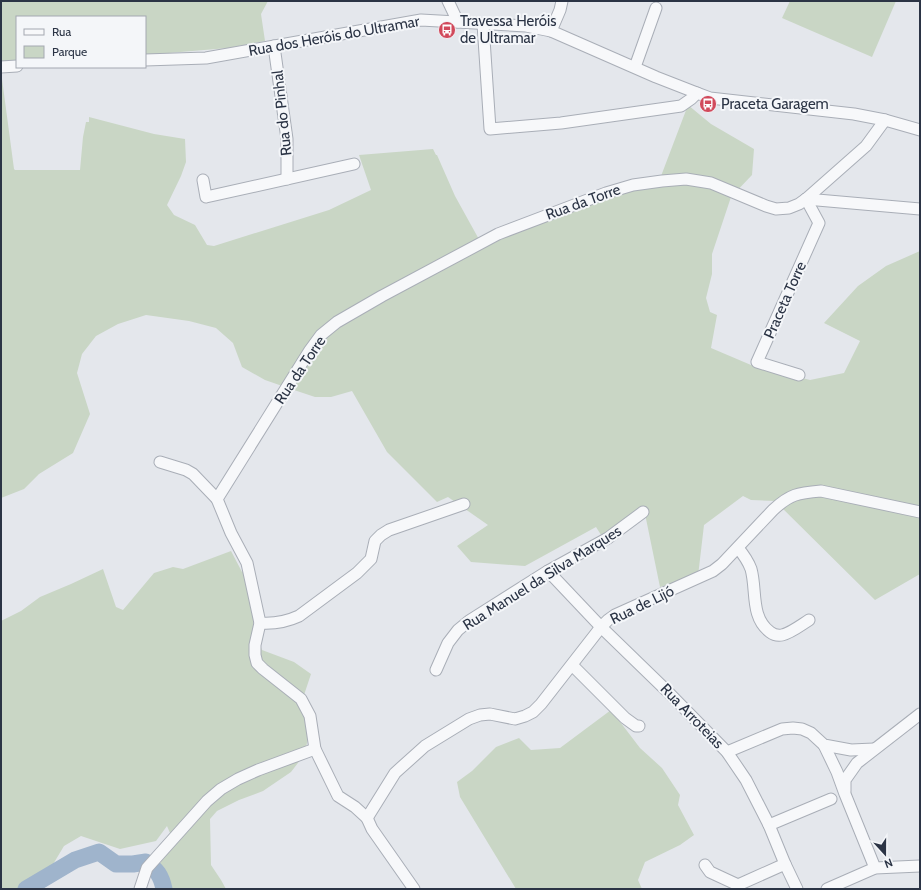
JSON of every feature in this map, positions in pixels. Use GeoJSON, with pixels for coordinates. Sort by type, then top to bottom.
{"type":"FeatureCollection","features":[{"type":"Feature","properties":{"kind":"street"},"geometry":{"type":"LineString","coordinates":[[448,1],[458,22]]}},
{"type":"Feature","properties":{"kind":"street"},"geometry":{"type":"LineString","coordinates":[[551,31],[560,10],[562,1]]}},
{"type":"Feature","properties":{"kind":"street"},"geometry":{"type":"LineString","coordinates":[[635,68],[656,8]]}},
{"type":"Feature","properties":{"kind":"street","name":"Rua dos Heróis do Ultramar"},"geometry":{"type":"LineString","coordinates":[[146,60],[206,58],[421,20],[526,26],[551,31],[635,68],[710,98],[854,114],[885,120],[920,130]]}},
{"type":"Feature","properties":{"kind":"street"},"geometry":{"type":"LineString","coordinates":[[483,24],[490,129],[561,123],[681,106],[691,99],[696,93]]}},
{"type":"Feature","properties":{"kind":"street","name":"Rua do Pinhal"},"geometry":{"type":"LineString","coordinates":[[274,46],[287,139],[287,179]]}},
{"type":"Feature","properties":{"kind":"street"},"geometry":{"type":"LineString","coordinates":[[1,67],[16,66]]}},
{"type":"Feature","properties":{"kind":"street","name":"Rua da Torre"},"geometry":{"type":"LineString","coordinates":[[216,499],[321,335],[337,322],[382,296],[498,234],[606,193],[633,185],[662,181],[686,180],[711,182],[766,206],[789,208],[806,199],[866,146],[885,120]]}},
{"type":"Feature","properties":{"kind":"street"},"geometry":{"type":"LineString","coordinates":[[203,180],[206,197],[354,164]]}},
{"type":"Feature","properties":{"kind":"street"},"geometry":{"type":"LineString","coordinates":[[806,199],[920,210]]}},
{"type":"Feature","properties":{"kind":"street","name":"Praceta Torre"},"geometry":{"type":"LineString","coordinates":[[799,375],[757,362],[819,223],[806,199]]}},
{"type":"Feature","properties":{"kind":"street"},"geometry":{"type":"LineString","coordinates":[[160,462],[186,470],[193,474],[216,499],[231,533],[247,563],[260,623],[255,645],[257,663],[301,699],[310,716],[315,749],[338,796],[355,807],[367,818],[372,829],[414,889]]}},
{"type":"Feature","properties":{"kind":"street","name":"Rua de Lijó"},"geometry":{"type":"LineString","coordinates":[[367,818],[396,773],[425,746],[469,719],[480,715],[490,714],[515,719],[533,712],[541,704],[601,627],[611,618],[713,571],[738,548],[773,510],[791,496],[805,492],[821,491],[920,512]]}},
{"type":"Feature","properties":{"kind":"street"},"geometry":{"type":"LineString","coordinates":[[260,623],[279,623],[299,616],[357,573],[371,559],[375,541],[389,530],[464,504]]}},
{"type":"Feature","properties":{"kind":"street","name":"Rua Manuel da Silva Marques"},"geometry":{"type":"LineString","coordinates":[[436,670],[448,643],[458,630],[470,620],[548,571],[608,538],[642,512]]}},
{"type":"Feature","properties":{"kind":"street"},"geometry":{"type":"LineString","coordinates":[[738,548],[751,569],[755,606],[761,623],[774,635],[782,635],[790,632],[809,620]]}},
{"type":"Feature","properties":{"kind":"street","name":"Rua Arroteias"},"geometry":{"type":"LineString","coordinates":[[548,571],[601,627],[727,752],[746,780],[769,825],[797,889]]}},
{"type":"Feature","properties":{"kind":"street"},"geometry":{"type":"LineString","coordinates":[[572,665],[625,718],[636,726],[639,726]]}},
{"type":"Feature","properties":{"kind":"street"},"geometry":{"type":"LineString","coordinates":[[845,794],[845,780],[857,763],[920,714]]}},
{"type":"Feature","properties":{"kind":"street"},"geometry":{"type":"LineString","coordinates":[[727,752],[782,729],[802,729],[811,733],[824,745],[837,772],[875,868]]}},
{"type":"Feature","properties":{"kind":"street"},"geometry":{"type":"LineString","coordinates":[[824,745],[851,750],[874,749]]}},
{"type":"Feature","properties":{"kind":"street"},"geometry":{"type":"LineString","coordinates":[[140,889],[150,865],[207,801],[221,789],[258,770],[315,749]]}},
{"type":"Feature","properties":{"kind":"street"},"geometry":{"type":"LineString","coordinates":[[769,825],[831,799]]}},
{"type":"Feature","properties":{"kind":"street"},"geometry":{"type":"LineString","coordinates":[[705,865],[710,872],[738,885],[785,864]]}},
{"type":"Feature","properties":{"kind":"street"},"geometry":{"type":"LineString","coordinates":[[827,889],[875,868],[920,866]]}},
{"type":"Feature","properties":{"kind":"green space"},"geometry":{"type":"Polygon","coordinates":[[[1,1],[268,1],[261,14],[265,41],[228,48],[146,55],[146,16],[16,16],[16,65],[1,64],[1,1]]]}},
{"type":"Feature","properties":{"kind":"green space"},"geometry":{"type":"Polygon","coordinates":[[[790,1],[896,1],[872,57],[782,18],[790,1]]]}},
{"type":"Feature","properties":{"kind":"green space"},"geometry":{"type":"Polygon","coordinates":[[[1,79],[15,170],[80,170],[83,137],[86,122],[89,122],[89,117],[154,134],[185,139],[186,162],[167,205],[174,215],[195,225],[207,245],[214,246],[329,210],[371,190],[359,155],[433,149],[455,196],[481,243],[570,206],[658,184],[688,105],[711,124],[754,149],[752,175],[731,197],[712,254],[712,274],[706,298],[710,312],[717,315],[711,348],[751,365],[810,380],[844,373],[860,341],[824,323],[858,286],[886,266],[920,251],[920,574],[875,600],[775,501],[751,500],[743,496],[704,525],[698,576],[660,587],[644,509],[603,538],[596,527],[525,566],[471,562],[457,546],[488,525],[448,497],[437,502],[387,452],[352,391],[331,397],[315,397],[265,380],[242,367],[233,343],[216,328],[189,321],[146,315],[118,324],[96,336],[82,354],[77,373],[90,414],[73,453],[39,474],[24,489],[1,498],[1,79]]]}},
{"type":"Feature","properties":{"kind":"green space"},"geometry":{"type":"Polygon","coordinates":[[[231,551],[242,572],[245,571],[253,603],[254,630],[262,650],[294,662],[311,674],[304,695],[309,735],[304,755],[291,772],[263,791],[239,800],[217,811],[210,819],[211,865],[226,889],[163,889],[157,869],[173,840],[167,826],[156,841],[120,849],[81,836],[64,846],[52,866],[34,889],[1,889],[1,621],[21,611],[40,597],[103,569],[116,607],[123,610],[154,573],[173,567],[183,569],[231,551]]]}},
{"type":"Feature","properties":{"kind":"green space"},"geometry":{"type":"Polygon","coordinates":[[[611,710],[640,748],[662,768],[680,795],[678,805],[694,835],[680,845],[645,862],[638,880],[642,889],[516,889],[460,797],[457,782],[472,771],[496,747],[519,738],[531,750],[560,748],[611,710]]]}},
{"type":"Feature","properties":{"kind":"waterway"},"geometry":{"type":"LineString","coordinates":[[26,889],[75,860],[99,852],[116,864],[146,862],[158,873],[164,889]]}},
{"type":"Feature","properties":{"kind":"place","name":"Travessa Heróis de Ultramar"},"geometry":{"type":"Point","coordinates":[447,30]}},
{"type":"Feature","properties":{"kind":"place","name":"Praceta Garagem"},"geometry":{"type":"Point","coordinates":[708,104]}}]}
